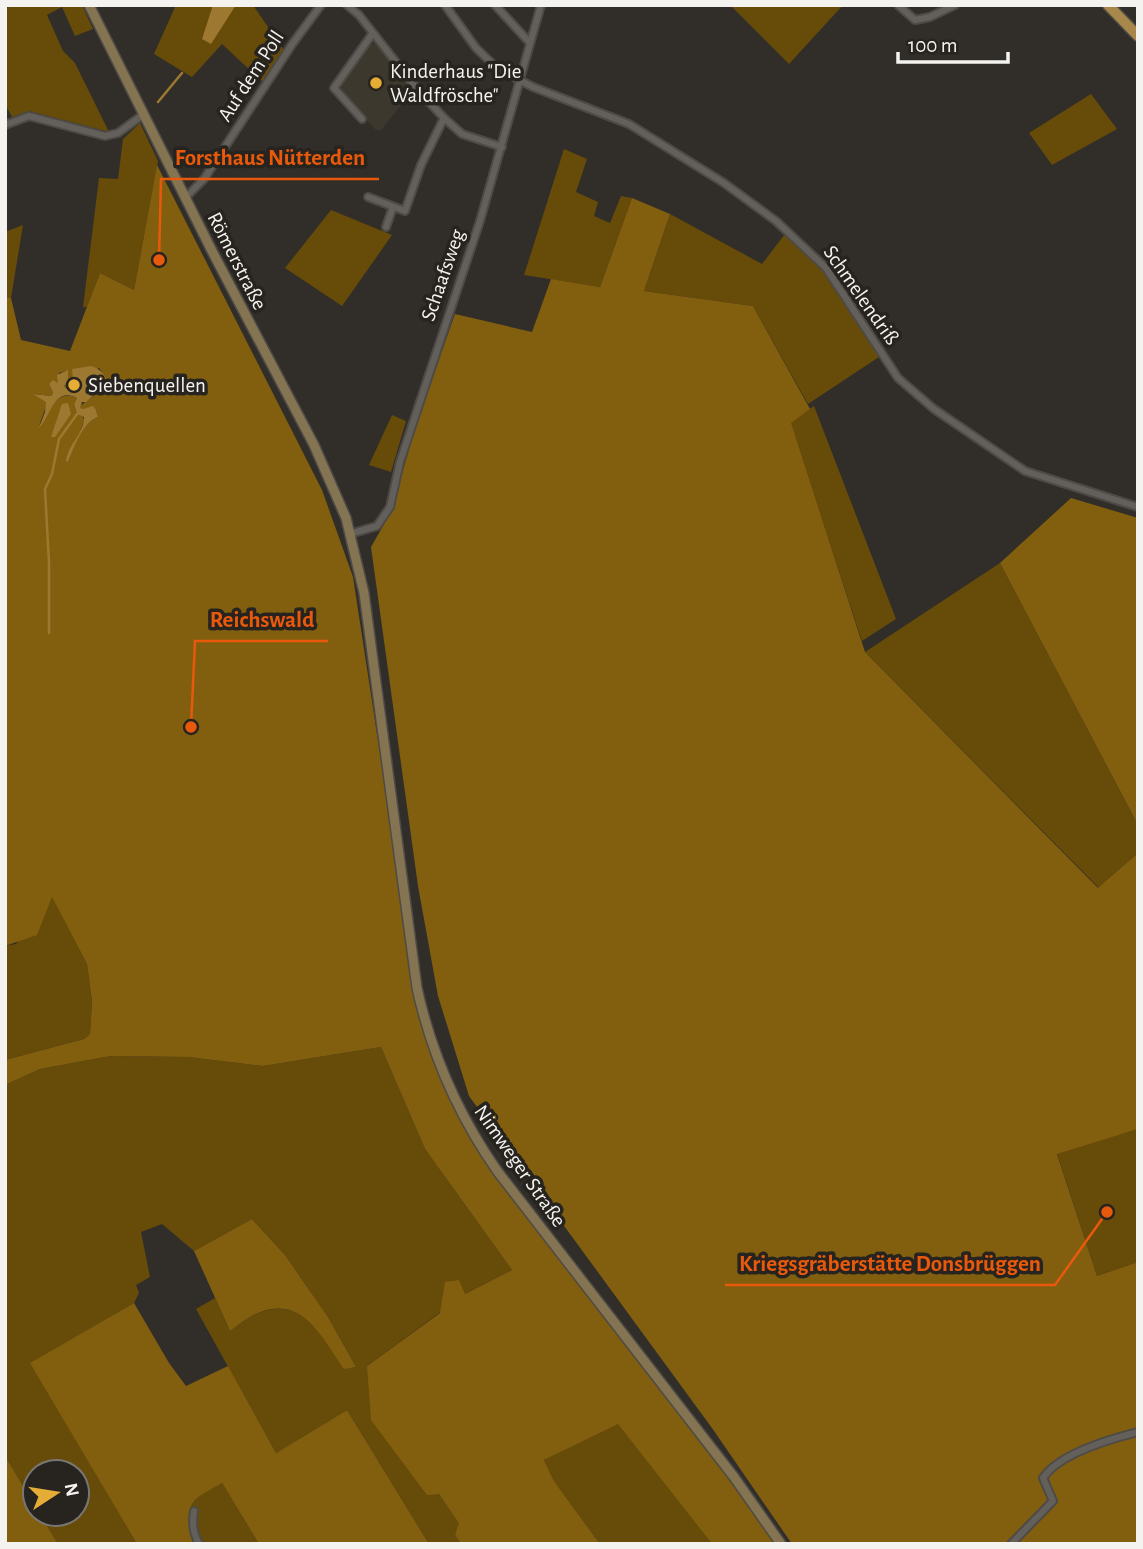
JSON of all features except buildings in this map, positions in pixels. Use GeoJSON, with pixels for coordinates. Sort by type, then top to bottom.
{"type":"FeatureCollection","features":[{"type":"Feature","properties":{"kind":"main road","name":"Römerstraße"},"geometry":{"type":"LineString","coordinates":[[89,5],[185,198],[314,445],[338,497],[350,534]]}},
{"type":"Feature","properties":{"kind":"main road"},"geometry":{"type":"LineString","coordinates":[[1108,5],[1138,36]]}},
{"type":"Feature","properties":{"kind":"main road","name":"Nimweger Straße"},"geometry":{"type":"LineString","coordinates":[[350,534],[364,593],[417,988],[428,1033],[445,1080],[467,1124],[498,1172],[734,1477],[781,1544]]}},
{"type":"Feature","properties":{"kind":"street","name":"Auf dem Poll"},"geometry":{"type":"LineString","coordinates":[[185,198],[204,179],[321,5]]}},
{"type":"Feature","properties":{"kind":"street"},"geometry":{"type":"LineString","coordinates":[[347,5],[444,118],[462,134],[502,147]]}},
{"type":"Feature","properties":{"kind":"street","name":"Schmelendriß"},"geometry":{"type":"LineString","coordinates":[[446,5],[488,61],[533,86],[629,124],[724,183],[776,221],[826,268],[898,378],[934,409],[1025,471],[1138,507]]}},
{"type":"Feature","properties":{"kind":"street"},"geometry":{"type":"LineString","coordinates":[[495,5],[530,43]]}},
{"type":"Feature","properties":{"kind":"street","name":"Schaafsweg"},"geometry":{"type":"LineString","coordinates":[[350,534],[377,526],[390,507],[400,462],[480,221],[541,5]]}},
{"type":"Feature","properties":{"kind":"street"},"geometry":{"type":"LineString","coordinates":[[898,5],[915,20],[930,17],[955,5]]}},
{"type":"Feature","properties":{"kind":"street"},"geometry":{"type":"LineString","coordinates":[[362,120],[334,88],[373,33]]}},
{"type":"Feature","properties":{"kind":"street"},"geometry":{"type":"LineString","coordinates":[[5,125],[29,116],[105,136],[118,133],[144,114]]}},
{"type":"Feature","properties":{"kind":"street"},"geometry":{"type":"LineString","coordinates":[[368,197],[405,211],[421,165],[444,118]]}},
{"type":"Feature","properties":{"kind":"street"},"geometry":{"type":"LineString","coordinates":[[386,227],[393,207]]}},
{"type":"Feature","properties":{"kind":"street"},"geometry":{"type":"LineString","coordinates":[[1011,1544],[1053,1501],[1043,1478],[1052,1466],[1110,1439],[1138,1432]]}},
{"type":"Feature","properties":{"kind":"street"},"geometry":{"type":"LineString","coordinates":[[194,1511],[192,1523],[199,1544]]}},
{"type":"Feature","properties":{"kind":"shaded area"},"geometry":{"type":"Polygon","coordinates":[[[10,5],[82,5],[93,29],[75,36],[62,7],[47,15],[63,51],[75,63],[109,132],[29,111],[12,117],[5,104],[5,10],[10,5]]]}},
{"type":"Feature","properties":{"kind":"shaded area"},"geometry":{"type":"Polygon","coordinates":[[[176,5],[253,5],[285,52],[265,84],[222,44],[192,77],[154,54],[176,5]]]}},
{"type":"Feature","properties":{"kind":"shaded area"},"geometry":{"type":"Polygon","coordinates":[[[213,5],[236,5],[211,44],[202,39],[213,5]]]}},
{"type":"Feature","properties":{"kind":"shaded area"},"geometry":{"type":"Polygon","coordinates":[[[730,5],[843,5],[789,64],[730,5]]]}},
{"type":"Feature","properties":{"kind":"shaded area","name":"Kinderhaus \"Die Waldfrösche\""},"geometry":{"type":"Polygon","coordinates":[[[374,43],[379,44],[414,89],[381,130],[376,130],[343,95],[341,87],[365,50],[374,43]]]}},
{"type":"Feature","properties":{"kind":"shaded area"},"geometry":{"type":"Polygon","coordinates":[[[1091,94],[1117,129],[1052,165],[1029,133],[1091,94]]]}},
{"type":"Feature","properties":{"kind":"shaded area"},"geometry":{"type":"Polygon","coordinates":[[[140,123],[158,161],[134,290],[100,273],[87,307],[83,307],[99,178],[118,179],[123,139],[140,123]]]}},
{"type":"Feature","properties":{"kind":"shaded area"},"geometry":{"type":"Polygon","coordinates":[[[564,149],[587,159],[576,192],[598,202],[594,216],[610,223],[621,196],[632,198],[600,287],[524,275],[564,149]]]}},
{"type":"Feature","properties":{"kind":"shaded area"},"geometry":{"type":"Polygon","coordinates":[[[157,165],[322,490],[353,577],[399,878],[428,1033],[467,1124],[706,1440],[778,1544],[712,1544],[618,1424],[544,1460],[554,1481],[600,1544],[461,1544],[455,1535],[459,1523],[439,1494],[427,1495],[371,1420],[367,1366],[440,1313],[445,1282],[459,1280],[465,1294],[512,1270],[425,1149],[381,1047],[263,1066],[188,1057],[111,1056],[40,1069],[5,1085],[5,1060],[84,1039],[90,1034],[92,1002],[87,964],[52,897],[37,935],[5,946],[5,298],[11,298],[21,340],[70,351],[100,273],[134,290],[157,165]],[[99,368],[72,382],[74,389],[67,389],[64,386],[68,380],[67,371],[59,373],[59,384],[54,381],[49,384],[53,393],[51,396],[34,394],[47,404],[39,426],[59,399],[64,396],[77,398],[74,404],[77,414],[82,414],[84,420],[67,455],[69,459],[84,429],[98,417],[96,410],[80,409],[80,406],[106,386],[104,375],[99,368]]]}},
{"type":"Feature","properties":{"kind":"shaded area"},"geometry":{"type":"Polygon","coordinates":[[[632,198],[670,214],[644,291],[753,306],[810,409],[791,423],[865,652],[1098,888],[1138,853],[1138,1129],[1057,1154],[1097,1276],[1138,1262],[1138,1544],[792,1544],[712,1428],[469,1096],[438,996],[418,886],[371,547],[391,512],[416,425],[455,314],[532,332],[551,279],[600,287],[632,198]]]}},
{"type":"Feature","properties":{"kind":"shaded area"},"geometry":{"type":"Polygon","coordinates":[[[331,210],[392,235],[342,306],[285,268],[331,210]]]}},
{"type":"Feature","properties":{"kind":"shaded area"},"geometry":{"type":"Polygon","coordinates":[[[670,214],[762,264],[785,234],[820,267],[879,357],[808,404],[753,306],[644,291],[670,214]]]}},
{"type":"Feature","properties":{"kind":"shaded area"},"geometry":{"type":"Polygon","coordinates":[[[23,225],[11,298],[5,298],[5,232],[23,225]]]}},
{"type":"Feature","properties":{"kind":"shaded area"},"geometry":{"type":"Polygon","coordinates":[[[91,366],[102,372],[107,383],[86,402],[82,402],[80,408],[93,406],[98,417],[83,429],[68,462],[67,455],[81,429],[84,417],[77,414],[74,404],[77,398],[69,395],[58,399],[39,428],[46,402],[33,394],[51,396],[53,393],[49,384],[53,380],[58,383],[57,375],[68,370],[68,381],[64,386],[74,389],[72,369],[91,366]]]}},
{"type":"Feature","properties":{"kind":"shaded area"},"geometry":{"type":"Polygon","coordinates":[[[68,403],[71,414],[55,437],[51,437],[62,404],[68,403]]]}},
{"type":"Feature","properties":{"kind":"shaded area"},"geometry":{"type":"Polygon","coordinates":[[[814,406],[896,619],[862,641],[790,422],[814,406]]]}},
{"type":"Feature","properties":{"kind":"shaded area"},"geometry":{"type":"Polygon","coordinates":[[[392,415],[406,421],[391,472],[369,465],[392,415]]]}},
{"type":"Feature","properties":{"kind":"shaded area"},"geometry":{"type":"Polygon","coordinates":[[[1071,498],[1138,518],[1138,825],[1000,563],[1071,498]]]}},
{"type":"Feature","properties":{"kind":"shaded area"},"geometry":{"type":"Polygon","coordinates":[[[1000,563],[1138,825],[1138,853],[1099,888],[865,652],[1000,563]]]}},
{"type":"Feature","properties":{"kind":"shaded area"},"geometry":{"type":"Polygon","coordinates":[[[52,896],[87,964],[92,1003],[90,1034],[84,1039],[5,1060],[5,946],[16,944],[52,896]]]}},
{"type":"Feature","properties":{"kind":"shaded area"},"geometry":{"type":"Polygon","coordinates":[[[381,1047],[425,1149],[512,1270],[465,1294],[367,1366],[439,1494],[460,1523],[455,1535],[461,1544],[429,1544],[347,1410],[276,1453],[196,1309],[215,1298],[230,1331],[258,1313],[274,1309],[300,1314],[319,1332],[344,1368],[356,1367],[328,1317],[285,1255],[252,1219],[194,1251],[162,1224],[141,1232],[150,1277],[136,1285],[139,1293],[134,1303],[31,1363],[87,1458],[21,1458],[21,1483],[5,1456],[5,1085],[40,1069],[111,1056],[188,1057],[263,1066],[381,1047]]]}},
{"type":"Feature","properties":{"kind":"shaded area"},"geometry":{"type":"Polygon","coordinates":[[[1138,1129],[1138,1262],[1097,1276],[1057,1153],[1138,1129]]]}},
{"type":"Feature","properties":{"kind":"shaded area"},"geometry":{"type":"Polygon","coordinates":[[[252,1219],[285,1255],[328,1317],[356,1367],[344,1369],[310,1322],[287,1309],[258,1313],[230,1331],[194,1251],[252,1219]]]}},
{"type":"Feature","properties":{"kind":"shaded area"},"geometry":{"type":"Polygon","coordinates":[[[134,1303],[169,1363],[186,1386],[228,1366],[276,1453],[347,1410],[429,1544],[259,1544],[222,1483],[196,1499],[190,1509],[189,1521],[195,1544],[137,1544],[91,1466],[91,1458],[86,1458],[30,1363],[134,1303]]]}},
{"type":"Feature","properties":{"kind":"shaded area"},"geometry":{"type":"Polygon","coordinates":[[[618,1423],[712,1544],[600,1544],[554,1481],[544,1460],[618,1423]]]}},
{"type":"Feature","properties":{"kind":"shaded area"},"geometry":{"type":"Polygon","coordinates":[[[5,1456],[21,1483],[21,1528],[48,1528],[58,1544],[5,1544],[5,1456]]]}},
{"type":"Feature","properties":{"kind":"shaded area"},"geometry":{"type":"Polygon","coordinates":[[[91,1465],[137,1544],[58,1544],[48,1528],[91,1528],[91,1465]]]}},
{"type":"Feature","properties":{"kind":"shaded area"},"geometry":{"type":"Polygon","coordinates":[[[222,1483],[259,1544],[195,1544],[189,1521],[190,1509],[202,1494],[222,1483]]]}},
{"type":"Feature","properties":{"kind":"waterway"},"geometry":{"type":"LineString","coordinates":[[158,102],[182,73]]}},
{"type":"Feature","properties":{"kind":"waterway"},"geometry":{"type":"LineString","coordinates":[[49,633],[45,489],[52,474],[59,439],[77,414]]}},
{"type":"Feature","properties":{"kind":"place","name":"Kinderhaus \"Die Waldfrösche\""},"geometry":{"type":"Point","coordinates":[376,83]}},
{"type":"Feature","properties":{"kind":"place","name":"Forsthaus Nütterden"},"geometry":{"type":"Point","coordinates":[159,260]}},
{"type":"Feature","properties":{"kind":"place","name":"Siebenquellen"},"geometry":{"type":"Point","coordinates":[74,385]}},
{"type":"Feature","properties":{"kind":"place","name":"Reichswald"},"geometry":{"type":"Point","coordinates":[191,727]}},
{"type":"Feature","properties":{"kind":"place","name":"Kriegsgräberstätte Donsbrüggen"},"geometry":{"type":"Point","coordinates":[1107,1212]}}]}
